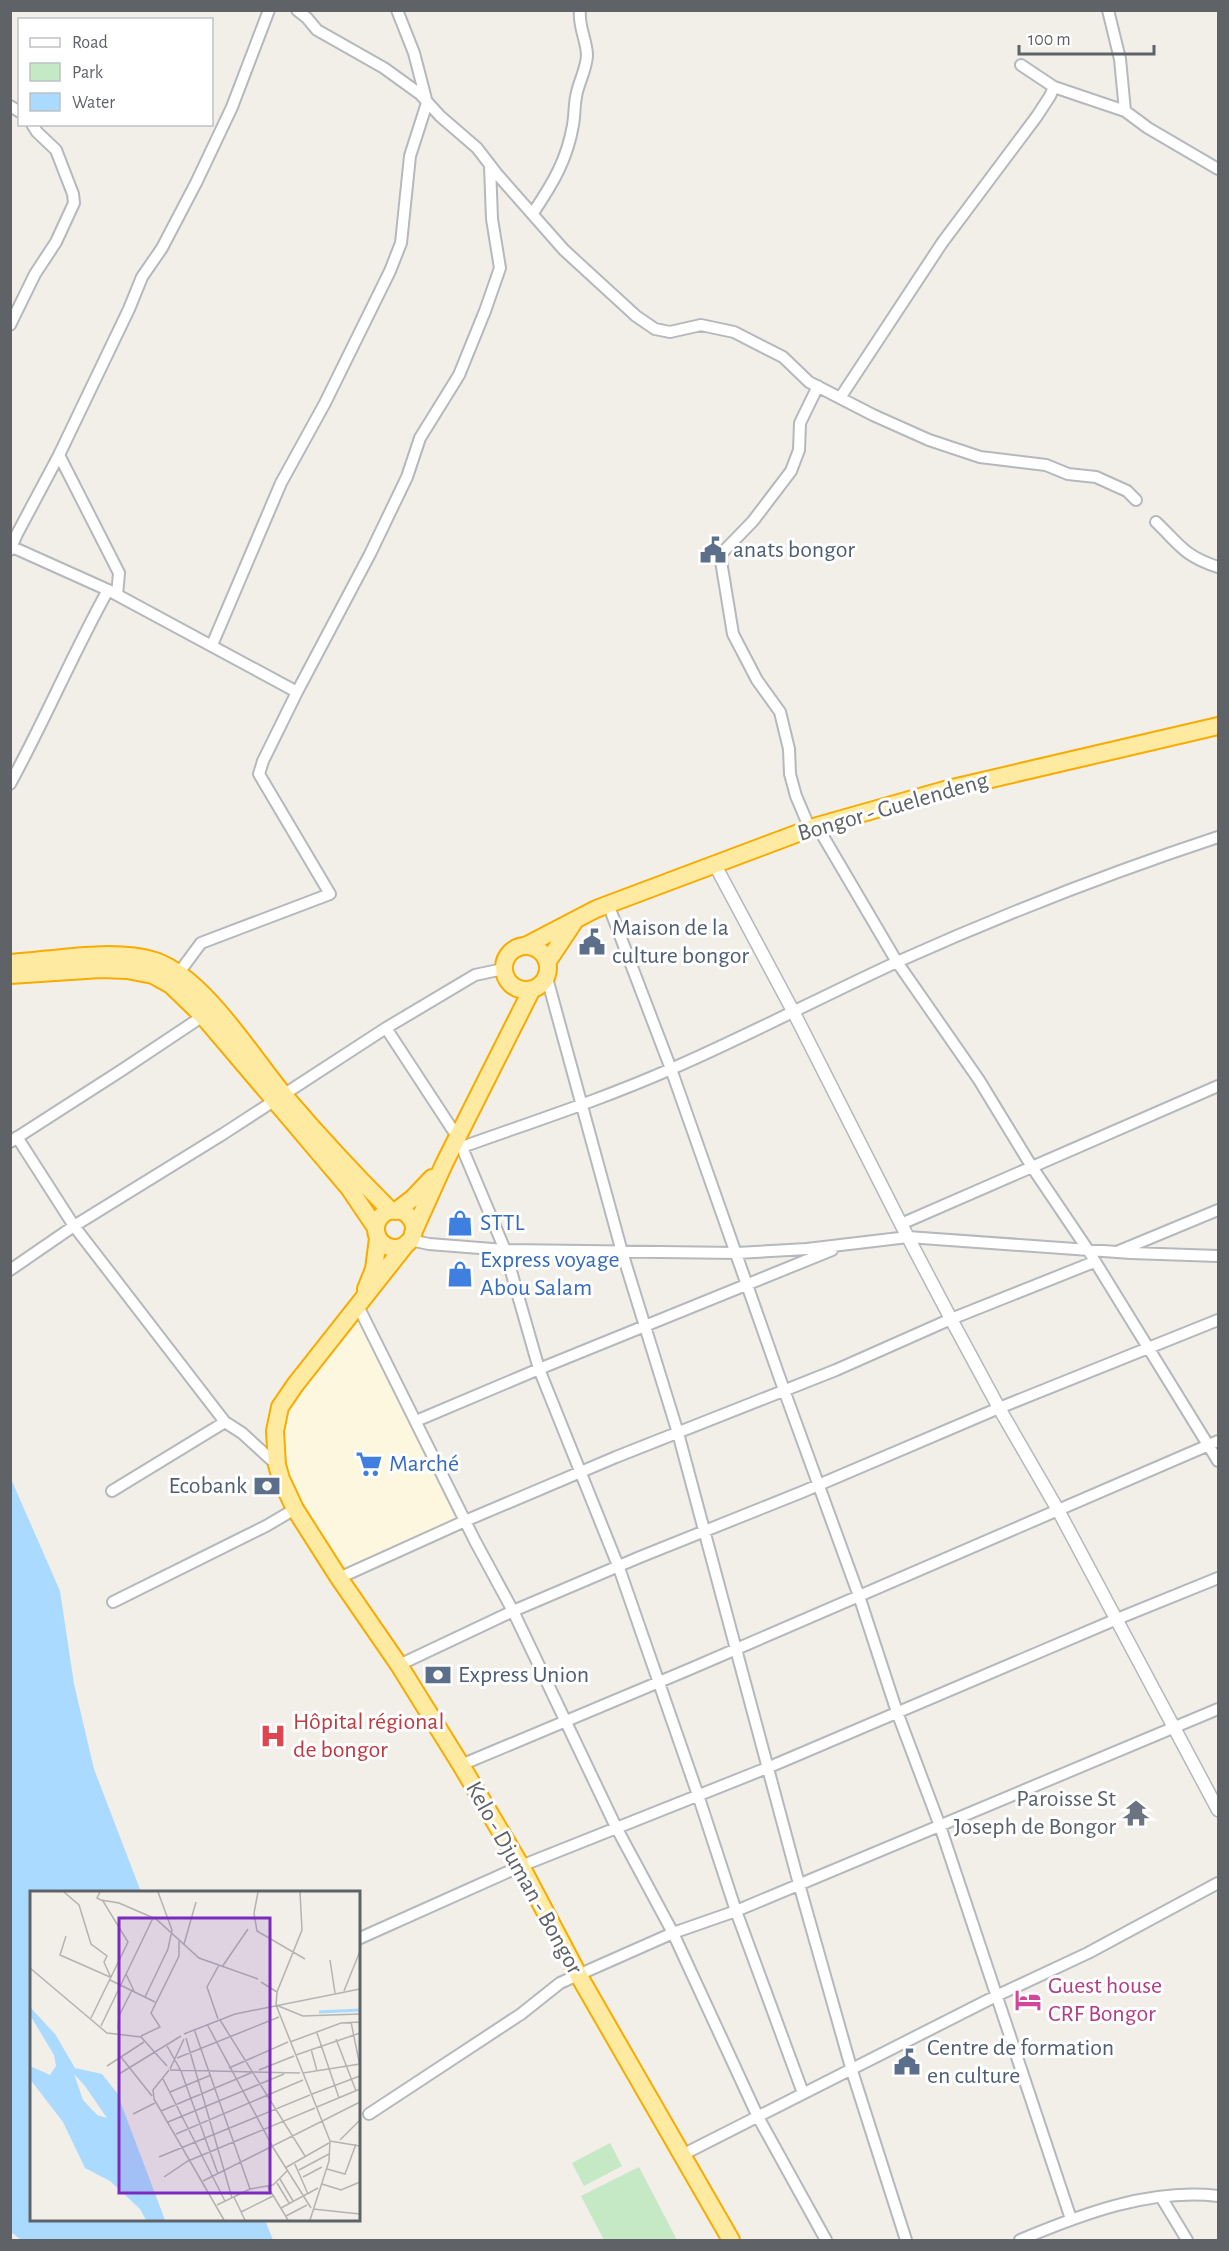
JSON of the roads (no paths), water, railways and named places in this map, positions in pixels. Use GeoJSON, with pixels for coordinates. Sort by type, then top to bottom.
{"type":"FeatureCollection","features":[{"type":"Feature","properties":{"kind":"highway","name":"Bongor - Guelendeng"},"geometry":{"type":"LineString","coordinates":[[525,946],[608,904],[813,828],[948,789],[1218,726]]}},
{"type":"Feature","properties":{"kind":"highway"},"geometry":{"type":"LineString","coordinates":[[548,961],[577,919]]}},
{"type":"Feature","properties":{"kind":"highway"},"geometry":{"type":"LineString","coordinates":[[505,975],[518,989],[531,991],[547,978],[548,961],[539,950],[525,946],[519,947],[508,956],[505,975],[513,1008],[512,1032]]}},
{"type":"Feature","properties":{"kind":"highway"},"geometry":{"type":"LineString","coordinates":[[10,963],[126,956],[156,961],[190,982],[214,1007],[279,1098],[349,1188],[384,1245],[393,1248],[410,1239],[409,1218],[393,1211],[279,1098],[178,991],[153,975],[127,969],[10,975]]}},
{"type":"Feature","properties":{"kind":"highway","name":"Kelo - Djuman - Bongor"},"geometry":{"type":"LineString","coordinates":[[393,1211],[413,1198],[444,1164],[460,1142],[531,991]]}},
{"type":"Feature","properties":{"kind":"highway","name":"Kelo - Djuman - Bongor"},"geometry":{"type":"LineString","coordinates":[[444,1164],[410,1239],[280,1407],[275,1424],[277,1465],[295,1509],[399,1665],[521,1866],[579,1976],[730,2241]]}},
{"type":"Feature","properties":{"kind":"highway"},"geometry":{"type":"LineString","coordinates":[[377,1233],[382,1215],[393,1211]]}},
{"type":"Feature","properties":{"kind":"highway","name":"Kelo - Djuman - Bongor"},"geometry":{"type":"LineString","coordinates":[[358,1306],[374,1269],[377,1233]]}},
{"type":"Feature","properties":{"kind":"street"},"geometry":{"type":"LineString","coordinates":[[269,10],[232,107],[178,219],[142,277],[59,455],[11,547],[112,593],[297,692]]}},
{"type":"Feature","properties":{"kind":"street"},"geometry":{"type":"LineString","coordinates":[[297,10],[317,30],[394,75],[427,103],[477,148],[572,257],[636,316],[654,329],[670,332],[701,325],[734,332],[783,357],[803,378],[929,440],[980,457],[1046,465],[1068,474],[1096,477],[1127,491],[1136,500]]}},
{"type":"Feature","properties":{"kind":"street"},"geometry":{"type":"LineString","coordinates":[[212,645],[281,483],[325,403],[397,256],[401,243],[410,156],[427,103],[414,52],[397,10]]}},
{"type":"Feature","properties":{"kind":"street"},"geometry":{"type":"LineString","coordinates":[[533,213],[559,173],[574,123],[576,93],[587,59],[579,23],[580,10]]}},
{"type":"Feature","properties":{"kind":"street"},"geometry":{"type":"LineString","coordinates":[[1108,10],[1119,59],[1125,111]]}},
{"type":"Feature","properties":{"kind":"street"},"geometry":{"type":"LineString","coordinates":[[1021,65],[1054,87],[1125,111],[1148,128],[1218,169]]}},
{"type":"Feature","properties":{"kind":"street"},"geometry":{"type":"LineString","coordinates":[[840,398],[942,243],[1036,116],[1054,87]]}},
{"type":"Feature","properties":{"kind":"street"},"geometry":{"type":"LineString","coordinates":[[10,325],[35,274],[56,242],[74,202],[56,150],[34,126]]}},
{"type":"Feature","properties":{"kind":"street"},"geometry":{"type":"LineString","coordinates":[[178,974],[201,943],[330,894],[259,774],[263,761],[297,692],[407,477],[420,438],[459,375],[494,289],[500,262],[492,219],[490,165]]}},
{"type":"Feature","properties":{"kind":"street"},"geometry":{"type":"LineString","coordinates":[[818,386],[800,423],[799,450],[791,471],[753,521],[721,554],[720,561],[733,634],[757,680],[780,712],[789,748],[790,774],[796,796],[813,828],[897,962],[979,1080],[1148,1347],[1214,1443],[1218,1461]]}},
{"type":"Feature","properties":{"kind":"street"},"geometry":{"type":"LineString","coordinates":[[10,784],[25,759],[87,627],[112,593],[119,573],[59,455]]}},
{"type":"Feature","properties":{"kind":"street"},"geometry":{"type":"LineString","coordinates":[[1156,522],[1188,554],[1218,567]]}},
{"type":"Feature","properties":{"kind":"street"},"geometry":{"type":"LineString","coordinates":[[460,1142],[581,1105],[671,1069],[897,962],[1120,869],[1218,837]]}},
{"type":"Feature","properties":{"kind":"street"},"geometry":{"type":"LineString","coordinates":[[715,865],[793,1011],[900,1224],[999,1408],[1058,1510],[1218,1810]]}},
{"type":"Feature","properties":{"kind":"street"},"geometry":{"type":"LineString","coordinates":[[608,904],[671,1069],[784,1390],[860,1596],[897,1712],[940,1826],[1071,2219]]}},
{"type":"Feature","properties":{"kind":"street"},"geometry":{"type":"LineString","coordinates":[[10,1270],[74,1226],[386,1028],[475,975],[489,970],[505,975]]}},
{"type":"Feature","properties":{"kind":"street"},"geometry":{"type":"LineString","coordinates":[[547,978],[622,1252],[678,1433],[799,1884],[852,2071],[906,2241]]}},
{"type":"Feature","properties":{"kind":"street"},"geometry":{"type":"LineString","coordinates":[[203,1016],[14,1139],[74,1226],[225,1422],[242,1433],[277,1465]]}},
{"type":"Feature","properties":{"kind":"street"},"geometry":{"type":"LineString","coordinates":[[386,1028],[460,1142],[505,1250],[539,1369],[619,1568],[736,1911],[803,2093]]}},
{"type":"Feature","properties":{"kind":"street"},"geometry":{"type":"LineString","coordinates":[[900,1224],[1218,1086]]}},
{"type":"Feature","properties":{"kind":"street"},"geometry":{"type":"LineString","coordinates":[[1116,1252],[1218,1210]]}},
{"type":"Feature","properties":{"kind":"street"},"geometry":{"type":"LineString","coordinates":[[410,1239],[429,1244],[505,1250],[737,1253],[807,1249],[909,1237],[1116,1252],[1218,1256]]}},
{"type":"Feature","properties":{"kind":"street"},"geometry":{"type":"LineString","coordinates":[[416,1421],[846,1245]]}},
{"type":"Feature","properties":{"kind":"street"},"geometry":{"type":"LineString","coordinates":[[339,1578],[465,1521],[582,1472],[1094,1262]]}},
{"type":"Feature","properties":{"kind":"street"},"geometry":{"type":"LineString","coordinates":[[358,1306],[465,1521],[513,1611],[616,1827],[673,1934],[758,2117],[826,2241]]}},
{"type":"Feature","properties":{"kind":"street"},"geometry":{"type":"LineString","coordinates":[[399,1665],[513,1611],[820,1485],[999,1408],[1218,1320]]}},
{"type":"Feature","properties":{"kind":"street"},"geometry":{"type":"LineString","coordinates":[[112,1491],[225,1422]]}},
{"type":"Feature","properties":{"kind":"street"},"geometry":{"type":"LineString","coordinates":[[461,1765],[1214,1443]]}},
{"type":"Feature","properties":{"kind":"street"},"geometry":{"type":"LineString","coordinates":[[113,1602],[266,1526],[295,1509]]}},
{"type":"Feature","properties":{"kind":"street"},"geometry":{"type":"LineString","coordinates":[[360,1938],[521,1866],[768,1768],[1218,1578]]}},
{"type":"Feature","properties":{"kind":"street"},"geometry":{"type":"LineString","coordinates":[[369,2114],[521,2014],[560,1983],[1218,1709]]}},
{"type":"Feature","properties":{"kind":"street"},"geometry":{"type":"LineString","coordinates":[[682,2155],[803,2093],[852,2071],[996,1996],[1088,1953],[1218,1882]]}},
{"type":"Feature","properties":{"kind":"street"},"geometry":{"type":"LineString","coordinates":[[1020,2241],[1071,2219],[1112,2207],[1161,2197],[1196,2193],[1218,2196]]}},
{"type":"Feature","properties":{"kind":"street"},"geometry":{"type":"LineString","coordinates":[[1161,2197],[1186,2241]]}},
{"type":"Feature","properties":{"kind":"water"},"geometry":{"type":"Polygon","coordinates":[[[11,1479],[60,1591],[74,1684],[94,1769],[141,1891],[30,1891],[30,2221],[265,2221],[273,2240],[21,2240],[11,2232],[11,1479]]]}},
{"type":"Feature","properties":{"kind":"place","name":"anats bongor"},"geometry":{"type":"Point","coordinates":[713,550]}},
{"type":"Feature","properties":{"kind":"place","name":"Maison de la culture bongor"},"geometry":{"type":"Point","coordinates":[592,942]}},
{"type":"Feature","properties":{"kind":"place","name":"STTL"},"geometry":{"type":"Point","coordinates":[460,1223]}},
{"type":"Feature","properties":{"kind":"place","name":"Express voyage Abou Salam"},"geometry":{"type":"Point","coordinates":[460,1274]}},
{"type":"Feature","properties":{"kind":"place","name":"Marché"},"geometry":{"type":"Point","coordinates":[369,1464]}},
{"type":"Feature","properties":{"kind":"place","name":"Ecobank"},"geometry":{"type":"Point","coordinates":[267,1486]}},
{"type":"Feature","properties":{"kind":"place","name":"Express Union"},"geometry":{"type":"Point","coordinates":[438,1675]}},
{"type":"Feature","properties":{"kind":"place","name":"Hôpital régional de bongor"},"geometry":{"type":"Point","coordinates":[273,1736]}},
{"type":"Feature","properties":{"kind":"place","name":"Paroisse St Joseph de Bongor"},"geometry":{"type":"Point","coordinates":[1136,1813]}},
{"type":"Feature","properties":{"kind":"place","name":"Guest house CRF Bongor"},"geometry":{"type":"Point","coordinates":[1028,2000]}},
{"type":"Feature","properties":{"kind":"place","name":"Centre de formation en culture"},"geometry":{"type":"Point","coordinates":[907,2062]}}]}
